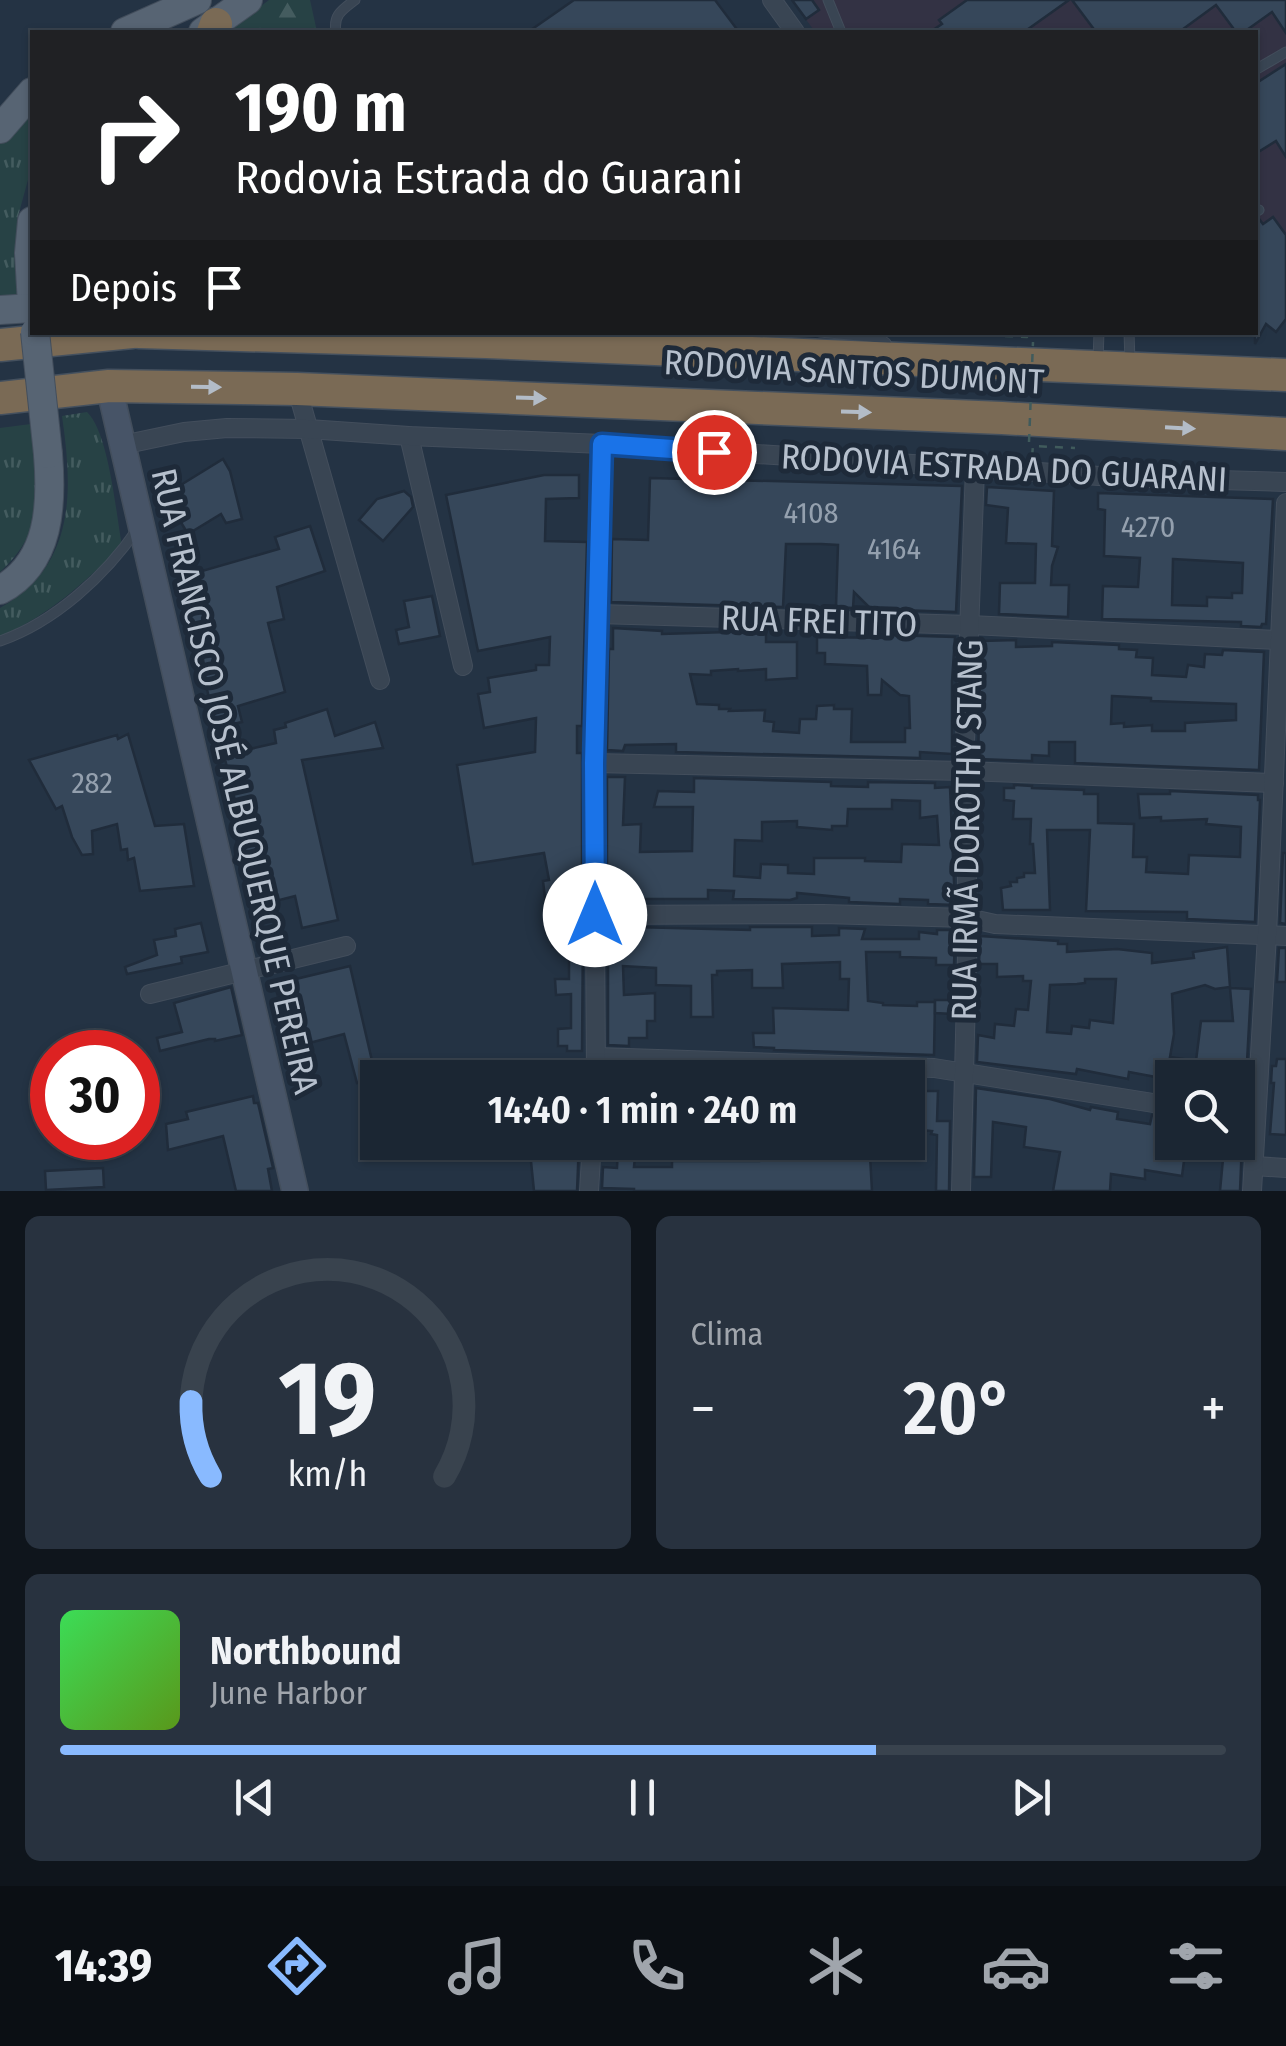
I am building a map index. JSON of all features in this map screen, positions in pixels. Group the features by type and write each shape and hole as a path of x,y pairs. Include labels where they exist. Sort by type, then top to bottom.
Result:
{"highway":[{"name":"RODOVIA SANTOS DUMONT","path":"0,345 105,335"},
{"name":"RODOVIA SANTOS DUMONT","path":"241,335 1286,375"},
{"path":"441,335 486,342"},
{"name":"RODOVIA SANTOS DUMONT","path":"7,398 109,386 297,388 1286,434"}],"main road":[{"path":"136,30 206,18 250,0"},
{"path":"0,129 30,94"},
{"path":"0,310 30,297"},
{"path":"0,590 36,553 47,523 51,495 36,335"},
{"name":"RUA FRANCISCO JOSÉ ALBUQUERQUE PEREIRA","path":"109,386 294,1191"}],"street":[{"path":"772,0 794,30"},
{"path":"297,388 380,680"},
{"name":"RODOVIA ESTRADA DO GUARANI","path":"122,445 227,428 308,429 1115,478 1286,482"},
{"path":"409,436 463,666"},
{"path":"597,1060 594,763 602,444"},
{"name":"RUA IRMÃ DOROTHY STANG","path":"961,1191 968,918 964,772 975,468"},
{"path":"1255,1065 1277,936 1274,782 1281,736 1279,640 1286,502"},
{"name":"RUA FREI TITO","path":"598,614 1279,640"},
{"path":"594,763 1274,782"},
{"path":"595,915 968,918 995,924 1277,936"},
{"path":"150,994 346,946"},
{"path":"597,1057 934,1068 1155,1103"},
{"path":"589,1191 591,1160"},
{"path":"1252,1191 1253,1160"},
{"path":"1254,1166 1286,1168"}],"lane":[{"path":"336,30 338,13 355,0"},
{"path":"828,0 839,30"},
{"path":"1258,68 1286,52"},
{"path":"850,335 879,338 894,358"},
{"path":"1100,335 1114,369"},
{"path":"1114,369 1128,335"},
{"path":"0,641 40,622 70,601 124,549 140,526"}],"path":[{"path":"977,335 1027,335"},
{"path":"1029,442 1033,342"},
{"path":"1032,472 1033,446 1084,449"}],"shaded area":[{"path":"792,0 1286,0 1286,266 1258,288 1258,30 814,30"}],"green space":[{"path":"269,0 310,0 317,30 230,30"},
{"path":"30,105 30,172 17,220 20,303 0,305 0,138"},
{"path":"87,412 95,422 106,455 122,546 51,608 0,637 0,608 25,591 43,571 64,524 68,472 62,416"},
{"path":"31,424 37,486 34,521 16,555 0,572 0,428"}],"building":[{"path":"574,0 715,0 738,30 531,30"},
{"path":"792,0 812,0 819,10 806,19"},
{"path":"967,0 1069,0 1027,30 933,30 942,24 939,20"},
{"path":"1072,0 1286,0 1286,33 1272,12 1247,30 1235,30 1216,5 1182,30 1094,30"},
{"path":"1286,64 1286,157 1276,141 1258,152 1258,82"},
{"path":"1273,217 1286,235 1286,319 1276,332 1266,324 1255,344 1258,219 1263,224"},
{"path":"223,459 230,471 242,519 226,523 221,514 188,534 168,501 171,491"},
{"path":"544,475 579,475 579,498 546,499 545,541 587,542 582,726 577,726 577,753 582,753 582,893 575,894 578,932 583,932 582,1051 567,1051 567,1046 558,1046 558,1029 571,1028 571,994 556,995 555,979 569,979 569,947 552,947 552,934 546,934 543,881 549,880 544,853 473,864 457,765 535,752 536,718 484,728 478,694 490,692 488,678 549,665 550,637 478,651 446,495"},
{"path":"650,478 962,486 956,612 871,609 854,592 853,608 836,607 838,545 821,544 786,544 783,607 611,602 612,539 648,540"},
{"path":"987,487 1054,491 1052,546 1058,547 1051,585 1069,585 1068,617 999,614 1000,583 1035,583 1036,544 1006,543 1008,508 986,505"},
{"path":"404,491 411,497 413,507 383,541 359,520 377,499"},
{"path":"1098,493 1273,499 1266,624 1261,627 1241,626 1241,622 1102,619 1103,586 1138,587 1140,558 1104,556 1105,510 1098,509","holes":["1173,559 1243,563 1242,593 1232,593 1232,598 1207,597 1207,606 1172,605"]},
{"path":"310,526 325,571 277,587 284,619 268,623 285,692 238,706 242,722 216,728 202,650 199,651 181,577 279,549 275,537"},
{"path":"432,596 440,636 399,644 396,630 409,627 404,601"},
{"path":"613,628 662,634 766,631 766,642 797,642 797,678 766,680 766,669 690,674 697,704 719,705 719,709 729,711 765,710 764,721 774,722 773,731 799,733 800,719 816,719 817,706 852,709 851,742 905,742 905,728 910,728 909,696 900,695 882,680 881,695 868,695 867,666 825,664 825,653 817,653 817,637 955,637 952,754 920,752 920,758 676,752 676,744 625,745 623,751 607,750"},
{"path":"1016,640 1016,647 1052,646 1052,642 1119,645 1119,649 1137,650 1136,657 1153,658 1152,675 1186,677 1188,665 1204,667 1205,654 1222,655 1223,650 1264,652 1259,770 1075,763 1075,742 1049,742 1049,756 1032,755 1032,761 978,759 981,641","holes":["1112,696 1236,704 1236,720 1185,723 1185,731 1152,731 1152,725 1111,724"]},
{"path":"327,709 335,736 375,722 383,748 302,760 338,920 302,928 295,896 260,905 248,858 243,846 238,847 233,827 231,815 238,813 224,755 276,743 274,730"},
{"path":"128,734 155,826 184,824 194,886 140,891 134,858 128,860 127,849 121,850 117,824 92,831 93,854 82,855 62,806 56,809 29,760"},
{"path":"607,777 625,777 623,825 641,824 640,852 692,851 693,807 654,807 658,791 694,792 694,778 831,782 831,786 868,787 868,782 935,783 935,788 950,787 955,905 900,899 900,904 849,902 849,898 797,893 797,898 790,900 733,899 734,891 708,890 708,899 607,899","holes":["892,800 920,801 920,818 937,816 939,845 902,844 901,862 814,858 814,874 788,873 788,865 761,864 760,878 734,876 735,840 762,841 762,822 797,821 797,827 832,830 832,826 847,826 848,809 892,809"]},
{"path":"1014,785 1098,794 1098,823 1134,824 1133,857 1147,857 1146,872 1188,874 1189,855 1240,857 1241,827 1206,824 1207,819 1140,818 1138,794 1170,791 1258,795 1255,922 1187,919 1187,912 1086,911 1090,830 1047,830 1050,910 1003,910 1001,888 1011,886 1010,882 1017,882 1024,873 1035,873 1031,819 1013,819 1014,801 1004,800 1004,788"},
{"path":"1286,853 1286,924 1280,923"},
{"path":"201,923 208,952 181,957 182,963 127,974 125,967 157,955 154,940 176,936 175,929"},
{"path":"812,927 812,936 839,935 839,928 865,929 862,939 919,939 919,932 937,934 937,930 950,930 950,935 955,935 954,965 936,965 936,958 900,957 900,952 866,952 868,1001 917,1006 917,1002 935,1002 934,1055 754,1047 753,1033 774,1033 773,1008 848,1010 849,979 840,979 840,962 782,964 783,988 752,988 752,970 717,971 717,975 712,975 713,1017 691,1017 691,986 656,985 656,968 623,966 624,995 655,993 655,1021 647,1021 647,1038 629,1038 629,1046 608,1045 608,928"},
{"path":"980,936 1058,941 1067,944 1067,952 1117,949 1152,953 1152,963 1194,958 1193,952 1227,947 1230,987 1215,989 1205,985 1172,994 1174,1034 1170,1057 1190,1060 1155,1060 1155,1077 1129,1072 1128,1079 1077,1069 1076,1074 977,1062 978,1035 994,1038 995,1024 1014,1026 1016,1009 1028,1010 1031,981 1023,981 1023,976 997,977 997,964 979,964","holes":["1116,979 1113,1023 1090,1020 1089,1028 1072,1026 1071,1034 1047,1032 1050,985"]},
{"path":"1279,948 1286,948 1286,982 1277,982"},
{"path":"350,966 372,1060 360,1060 360,1082 357,1083 344,1034 286,1049 275,984"},
{"path":"231,987 242,1035 160,1051 160,1037 182,1032 174,1003"},
{"path":"1230,988 1251,989 1247,1060 1196,1060 1201,1021 1233,1021"},
{"path":"935,1000 953,1000 953,1014 935,1013"},
{"path":"1277,1059 1286,1059 1286,1135 1270,1134 1272,1066 1276,1066"},
{"path":"976,1088 1118,1112 1117,1119 1150,1124 1155,1115 1155,1160 1184,1160 1182,1176 1145,1170 1145,1179 1111,1174 1110,1191 1053,1191 1060,1152 1024,1147 1026,1127 993,1122 991,1177 974,1177"},
{"path":"925,1091 938,1091 937,1121 950,1121 949,1191 936,1191 937,1135 925,1130"},
{"path":"253,1096 273,1168 268,1169 272,1191 236,1191 223,1136 168,1150 166,1124 188,1119 186,1112"},
{"path":"531,1160 578,1160 577,1191 534,1191"},
{"path":"617,1160 635,1160 634,1167 672,1167 672,1161 870,1160 872,1191 602,1188 603,1167 617,1168"},
{"path":"1223,1160 1241,1160 1240,1191 1220,1191"},
{"path":"103,1168 104,1187 46,1190 45,1171"}],"route":[{"path":"595,915 594,763 602,444 714,452"}]}
